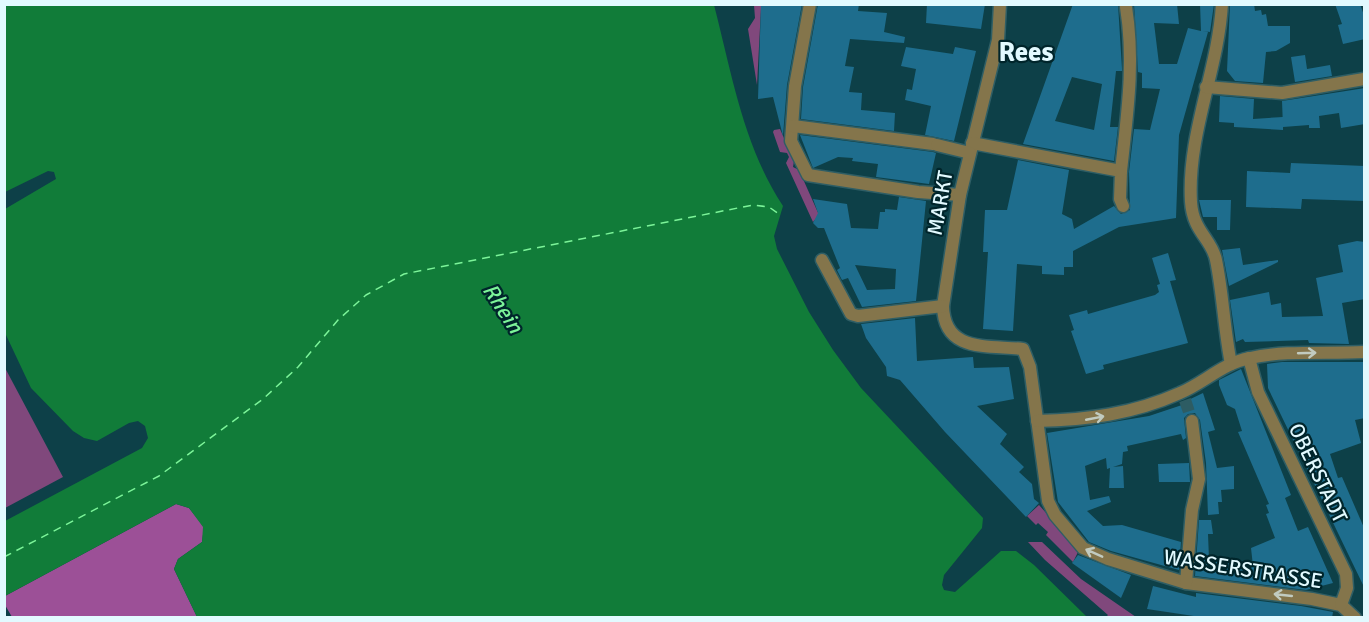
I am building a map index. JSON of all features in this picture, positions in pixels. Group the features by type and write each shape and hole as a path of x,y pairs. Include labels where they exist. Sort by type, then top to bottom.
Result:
{"street":[{"path":"810,4 795,86 791,141 808,175 918,192 960,195"},
{"name":"MARKT","path":"1000,4 998,40 960,195 943,306 943,323 949,333 966,343 1023,349"},
{"path":"1222,4 1217,45 1193,154 1191,201 1197,229 1215,257 1231,364"},
{"path":"1123,206 1120,199 1121,171 1131,72 1131,39 1126,7"},
{"path":"1206,87 1282,93 1365,79"},
{"path":"793,126 971,148 1121,171"},
{"path":"822,260 851,314 858,316 943,306"},
{"name":"WASSERSTRASSE","path":"1023,349 1030,367 1048,501 1058,520 1083,548 1108,559 1186,583 1312,599 1341,605 1355,618"},
{"path":"1037,422 1088,420 1184,396 1231,364 1249,358 1302,352 1365,352"},
{"name":"OBERSTADT","path":"1249,358 1263,402 1346,574 1347,588 1341,605"},
{"path":"1186,583 1192,510 1199,479 1192,421"}],"shaded area":[{"path":"754,5 761,5 757,85 748,29 755,18"},
{"path":"780,129 794,161 793,167 799,170 819,215 813,222 786,163 789,157 787,153 780,152 773,132"},
{"path":"4,366 63,477 5,508 4,508"},
{"path":"176,504 189,508 204,527 202,542 178,559 174,569 197,617 12,617 5,605 5,596"},
{"path":"1039,505 1079,550 1073,562 1046,535 1048,532 1027,516"},
{"path":"1028,542 1042,542 1081,579 1136,617 1106,617 1108,615 1045,560"}],"water":[{"name":"Rhein","path":"5,4 714,5 748,134 769,183 783,206 774,236 777,249 809,312 861,388 983,518 982,528 944,575 942,585 944,590 955,592 1001,551 1016,551 1034,565 1087,617 197,617 174,569 178,559 202,542 203,527 189,508 176,504 5,596 5,521 142,448 148,438 145,426 138,421 129,423 97,441 84,438 73,431 31,388 6,335 5,209 56,179 54,172 48,171 5,192"}],"building":[{"path":"761,4 802,4 787,85 783,136 773,97 758,99"},
{"path":"818,4 859,4 858,11 887,13 884,32 905,37 904,43 850,39 845,66 854,67 849,92 862,93 861,110 895,113 894,131 801,119 803,87"},
{"path":"927,4 985,4 981,29 926,23"},
{"path":"1073,4 1118,4 1122,71 1116,71 1110,127 1118,127 1114,161 1023,144","holes":["1072,77 1102,84 1094,130 1055,121"]},
{"path":"1134,4 1177,4 1179,24 1154,23 1159,64 1177,64 1188,28 1201,31 1200,4 1214,4 1210,32 1203,31 1208,32 1179,135 1176,218 1119,227 1073,251 1073,267 1064,267 1064,275 1042,274 1042,266 1017,264 1013,331 983,329 988,252 983,252 985,210 1007,210 1018,160 1069,170 1062,214 1072,219 1074,229 1114,206 1121,214 1130,210 1129,172 1134,129 1150,130 1160,89 1142,88 1142,73 1138,72"},
{"path":"1230,4 1254,4 1255,11 1261,10 1262,15 1266,14 1268,26 1290,26 1290,43 1276,51 1266,52 1263,83 1235,81 1227,71"},
{"path":"1335,4 1360,4 1365,18 1365,39 1343,44 1338,25 1342,24"},
{"path":"906,47 953,54 955,47 976,51 954,141 925,135 931,106 905,100 907,89 912,90 916,69 901,66"},
{"path":"1305,55 1307,69 1330,65 1332,76 1295,82 1291,57"},
{"path":"1365,88 1365,124 1341,128 1339,113 1319,116 1320,128 1309,128 1309,125 1283,127 1282,101"},
{"path":"1220,96 1254,99 1253,119 1283,117 1283,130 1234,127 1234,123 1219,122"},
{"path":"800,135 936,153 929,184 876,177 878,164 852,161 853,158 838,157 813,168"},
{"path":"1291,163 1365,166 1365,201 1302,199 1301,209 1246,207 1247,171 1290,173"},
{"path":"899,197 926,201 916,301 862,307 848,278 842,280 837,270 840,268 824,228 818,228 813,223 818,213 813,199 847,204 851,228 878,229 880,212 885,212 885,209 897,210","holes":["855,265 896,269 895,289 867,290"]},
{"path":"1199,200 1231,200 1230,230 1217,230 1217,217 1203,217"},
{"path":"1357,241 1365,242 1365,299 1342,303 1349,344 1309,343 1308,340 1245,342 1243,339 1236,342 1230,300 1269,292 1271,305 1281,303 1282,317 1323,316 1316,278 1343,272 1338,245"},
{"path":"1240,248 1243,265 1278,260 1278,262 1229,286 1222,250"},
{"path":"1168,253 1176,280 1170,281 1188,343 1103,365 1104,369 1086,374 1071,331 1074,330 1069,315 1087,310 1088,314 1155,295 1159,292 1157,285 1160,284 1152,258"},
{"path":"915,318 917,361 973,357 974,368 1009,367 1014,399 977,406 1007,434 1000,444 1024,467 1019,472 1032,484 1034,499 1039,503 1026,517 945,432 900,380 887,376 886,367 866,338 861,324"},
{"path":"1365,362 1365,418 1355,420 1361,443 1330,454 1338,478 1342,477 1365,530 1365,589 1268,388 1267,364"},
{"path":"1241,369 1291,495 1285,498 1298,531 1308,527 1333,583 1306,590 1195,576 1199,520 1211,520 1213,534 1208,534 1209,559 1253,566 1251,548 1275,538 1266,514 1269,513 1266,505 1269,504 1238,432 1242,431 1235,409 1227,405 1219,385 1219,380"},
{"path":"1203,393 1215,430 1208,432 1217,468 1234,466 1234,489 1221,490 1222,502 1218,502 1219,514 1208,515 1206,463 1200,420 1195,413 1188,414 1184,418 1186,438 1183,440 1181,434 1127,446 1128,451 1123,452 1122,464 1113,467 1123,466 1124,488 1109,488 1110,468 1107,469 1106,458 1085,466 1090,500 1109,496 1111,502 1087,511 1103,526 1122,525 1181,542 1179,570 1111,551 1089,542 1058,502 1047,433 1149,416 1182,405"},
{"path":"1189,463 1190,482 1159,482 1158,464"},
{"path":"1078,555 1131,575 1121,598 1072,563"},
{"path":"1153,586 1196,597 1196,593 1333,612 1332,618 1207,618 1147,609"}],"ferry route":[{"path":"4,557 159,476 263,399 298,367 338,320 366,295 404,274 753,205 769,207 779,214"}],"tunnel":[{"path":"1185,400 1192,421"}],"district":[{"name":"Rees","path":"1026,52"}]}
